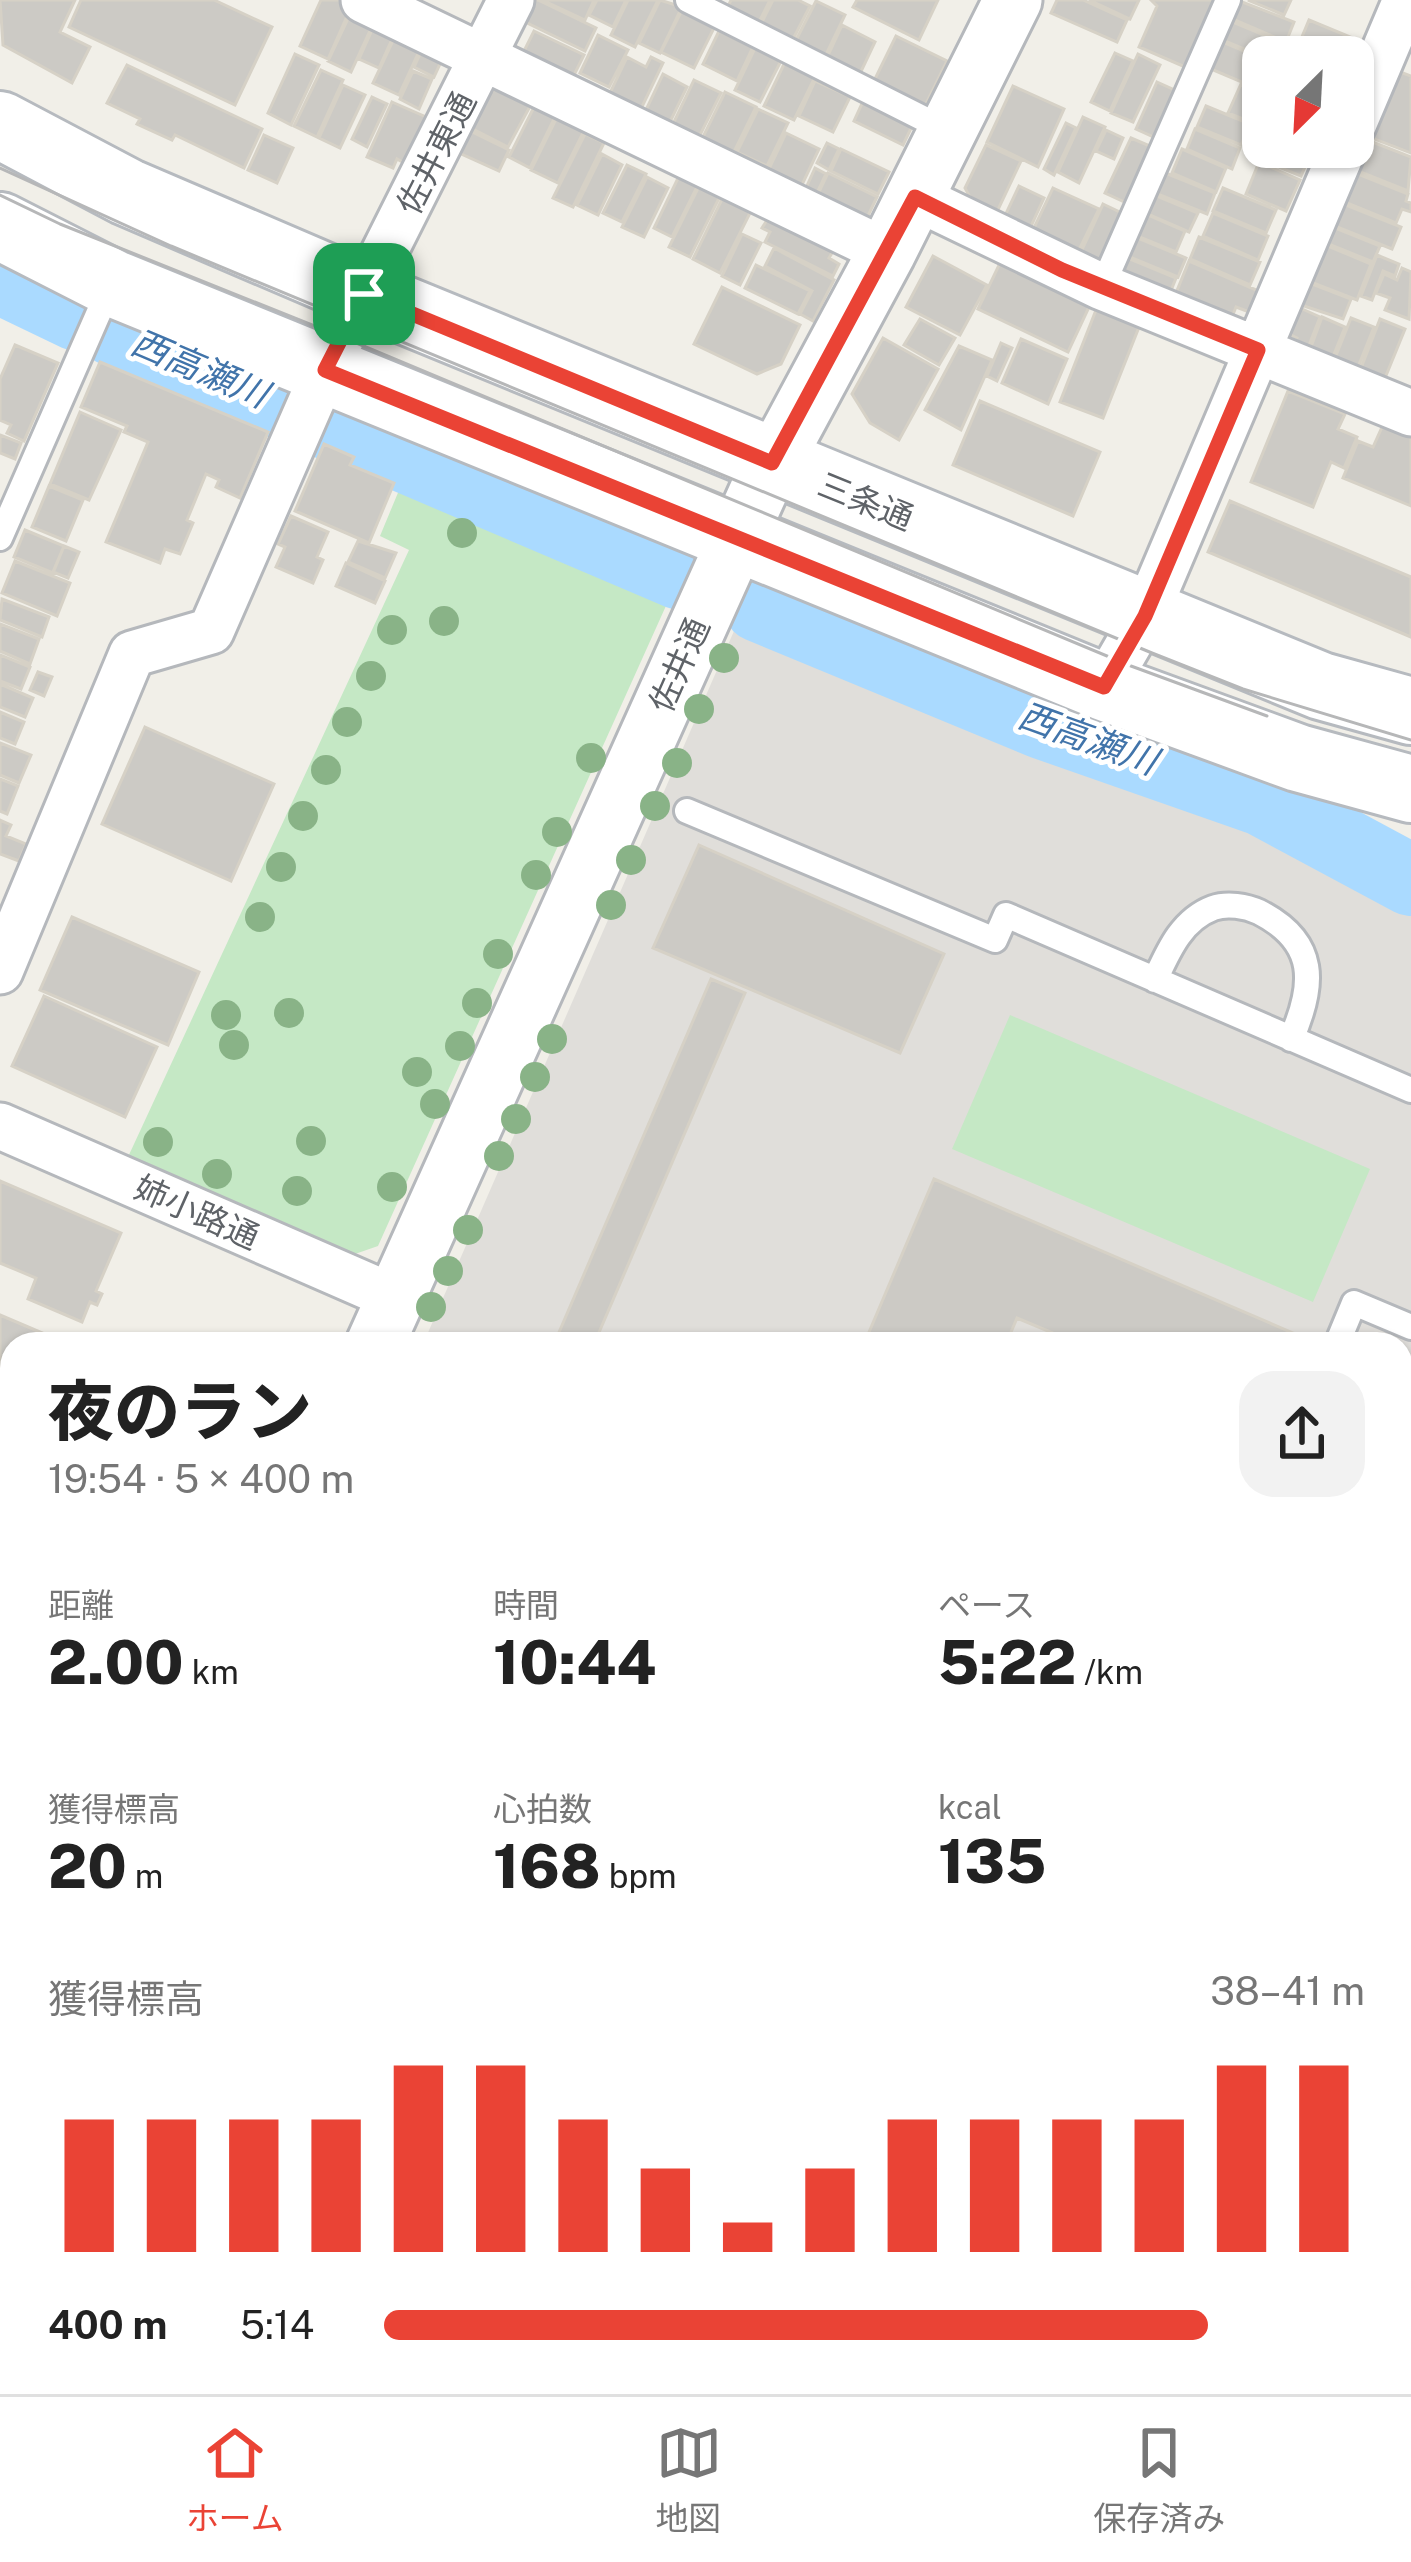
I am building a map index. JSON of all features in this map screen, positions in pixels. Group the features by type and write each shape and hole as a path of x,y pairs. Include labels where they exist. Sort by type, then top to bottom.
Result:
{"main road":[{"name":"三条通","path":"0,125 127,192 364,294 1145,616 1321,686 1411,711"},
{"path":"0,226 104,301 325,370 1104,687 1298,758 1411,789"}],"street":[{"path":"364,0 886,252"},
{"name":"佐井東通","path":"0,971 132,654 211,631 325,370 512,0"},
{"name":"佐井通","path":"385,1321 772,463 915,197 1013,0"},
{"path":"1374,75 1406,0"},
{"path":"1104,687 1145,616 1335,168"},
{"path":"915,197 1102,287 1411,413"},
{"name":"姉小路通","path":"2,1131 385,1321"}],"lane":[{"path":"688,0 948,131"},
{"path":"1102,287 1228,0"},
{"path":"0,538 104,301"},
{"path":"687,811 995,940 1006,915 1411,1090"},
{"path":"1155,980 1172,943 1188,925 1214,907 1247,906 1276,921 1300,943 1308,974 1306,1006 1291,1039"},
{"path":"1342,1332 1354,1303 1411,1327"}],"shaded area":[{"path":"741,615 1116,769 1251,819 1366,878 1381,880 1411,906 1411,1332 428,1332"}],"green space":[{"path":"412,459 661,566 674,588 378,1246 355,1254 128,1157 409,550 380,536"},
{"path":"1010,1015 1370,1169 1313,1302 952,1149"}],"building":[{"path":"0,0 75,0 60,32 90,47 72,83 3,45"},
{"path":"81,0 214,0 272,27 235,105 69,27"},
{"path":"321,0 352,5 328,59 300,46"},
{"path":"526,0 538,0 596,28 585,51 517,18"},
{"path":"542,0 594,0 585,20"},
{"path":"597,0 626,0 613,27 589,15"},
{"path":"628,0 658,0 635,47 611,35"},
{"path":"660,0 682,7 660,53 639,43"},
{"path":"731,0 770,0 756,28 725,13"},
{"path":"773,0 798,0 810,6 790,45 758,30"},
{"path":"857,0 938,0 919,40 853,7"},
{"path":"1057,0 1083,0 1127,20 1117,42 1051,13"},
{"path":"1089,0 1139,0 1130,19"},
{"path":"1151,0 1215,0 1185,67 1139,47 1157,6"},
{"path":"1237,0 1294,22 1288,36 1272,36 1230,18"},
{"path":"1248,0 1291,0 1284,15"},
{"path":"816,1 845,15 822,63 792,48"},
{"path":"683,8 716,24 694,68 661,52"},
{"path":"352,10 375,20 351,72 328,61"},
{"path":"377,19 397,28 379,68 359,59"},
{"path":"1228,20 1267,36 1242,36 1242,48 1220,39"},
{"path":"1309,20 1348,36 1302,36"},
{"path":"842,25 875,42 857,80 824,64"},
{"path":"398,30 423,43 399,95 373,83"},
{"path":"534,31 584,55 573,77 523,53"},
{"path":"719,31 753,47 737,81 703,64"},
{"path":"598,35 628,50 609,87 580,73"},
{"path":"896,36 947,61 921,114 870,89"},
{"path":"1218,40 1242,50 1242,82 1206,67"},
{"path":"426,41 446,51 434,77 414,67"},
{"path":"757,44 783,57 760,102 735,90"},
{"path":"1115,53 1133,61 1110,111 1091,102"},
{"path":"295,54 319,65 291,125 268,113"},
{"path":"1138,54 1160,65 1133,122 1111,113"},
{"path":"627,57 646,67 651,57 663,63 640,111 609,95"},
{"path":"785,62 815,77 794,120 764,106"},
{"path":"127,65 262,129 244,168 175,135 172,140 137,124 140,119 107,103"},
{"path":"321,70 343,80 317,137 294,126"},
{"path":"1395,70 1411,76 1411,153 1374,139 1374,124"},
{"path":"413,71 432,79 419,109 400,99"},
{"path":"663,74 687,87 669,124 645,112"},
{"path":"694,80 721,93 698,139 672,126"},
{"path":"815,81 850,97 833,132 799,116"},
{"path":"1157,82 1179,92 1158,139 1136,129"},
{"path":"1241,84 1242,84 1242,119 1228,113"},
{"path":"343,85 365,95 340,148 319,138"},
{"path":"505,85 534,99 508,147 467,126 481,97"},
{"path":"1013,86 1064,109 1038,167 987,142"},
{"path":"725,92 756,107 732,156 701,141"},
{"path":"372,97 387,104 367,147 352,139"},
{"path":"865,97 915,120 903,145 854,121"},
{"path":"392,102 426,117 404,163 397,159 393,168 367,157"},
{"path":"536,103 557,113 530,168 509,157"},
{"path":"1206,106 1242,121 1242,143 1241,145 1197,127"},
{"path":"758,109 788,123 767,166 737,152"},
{"path":"559,113 586,127 558,183 531,170"},
{"path":"1083,117 1105,127 1079,183 1058,172"},
{"path":"1066,123 1076,128 1054,175 1044,169"},
{"path":"1195,129 1240,148 1232,169 1187,149"},
{"path":"468,130 509,150 499,171 457,152"},
{"path":"1106,130 1123,138 1114,159 1096,151"},
{"path":"786,133 819,149 800,189 767,173"},
{"path":"585,134 604,143 573,207 553,198"},
{"path":"264,135 293,148 277,183 248,170"},
{"path":"1131,138 1157,149 1131,205 1105,193"},
{"path":"827,143 839,149 829,170 817,163"},
{"path":"1374,143 1411,157 1408,191 1358,171 1374,168"},
{"path":"986,145 1021,161 995,216 975,206 965,188"},
{"path":"841,149 889,172 878,194 831,171"},
{"path":"1182,149 1226,168 1216,192 1172,173"},
{"path":"602,154 622,165 598,215 577,205"},
{"path":"627,165 646,174 622,222 603,213"},
{"path":"815,168 826,174 817,193 806,188"},
{"path":"1257,168 1273,168 1300,180 1286,211 1246,194"},
{"path":"1281,168 1305,168 1301,176"},
{"path":"1163,172 1215,193 1207,214 1155,193"},
{"path":"1353,172 1408,194 1411,212 1402,209 1396,223 1342,201"},
{"path":"828,173 877,197 865,222 816,198"},
{"path":"680,174 699,183 672,237 654,228"},
{"path":"647,177 668,188 644,237 622,227"},
{"path":"701,182 722,192 690,257 669,247"},
{"path":"1019,186 1044,198 1027,235 1002,222"},
{"path":"1053,188 1099,209 1076,256 1031,234"},
{"path":"1223,188 1276,210 1266,233 1213,211"},
{"path":"1152,194 1198,213 1189,232 1145,213"},
{"path":"724,195 752,209 720,273 693,259"},
{"path":"1341,203 1401,227 1392,249 1332,225"},
{"path":"1103,204 1128,216 1105,266 1080,254"},
{"path":"1213,213 1268,236 1258,260 1203,236"},
{"path":"1146,214 1185,231 1176,252 1137,236"},
{"path":"767,220 835,248 829,258 839,264 833,276 765,242 770,232 762,228"},
{"path":"1328,225 1380,246 1373,262 1321,241"},
{"path":"742,234 761,243 740,285 722,276"},
{"path":"1133,236 1186,258 1178,277 1125,255"},
{"path":"1199,237 1260,262 1250,285 1190,259"},
{"path":"1323,244 1371,264 1357,300 1308,281"},
{"path":"774,248 834,280 813,321 800,314 812,291 765,266"},
{"path":"1377,255 1399,264 1395,276 1383,271 1372,300 1361,296"},
{"path":"933,256 987,285 960,335 906,307"},
{"path":"1123,256 1176,278 1168,298 1115,276"},
{"path":"1189,261 1261,292 1252,313 1236,307 1230,322 1174,298"},
{"path":"1000,263 1090,305 1068,352 978,309"},
{"path":"756,265 810,291 798,314 745,288"},
{"path":"1402,268 1411,272 1409,319 1385,310 1390,298 1376,293 1384,274 1397,280"},
{"path":"1307,282 1351,299 1343,319 1298,304"},
{"path":"722,287 800,325 781,364 757,374 694,344"},
{"path":"1098,305 1141,322 1103,418 1060,402"},
{"path":"1300,308 1320,317 1306,353 1293,348 1297,338 1289,334"},
{"path":"1322,317 1345,327 1330,364 1308,355"},
{"path":"1351,318 1374,327 1358,367 1335,358"},
{"path":"920,319 955,338 939,365 904,345"},
{"path":"1380,319 1405,329 1385,378 1361,368"},
{"path":"883,338 938,369 899,440 870,423 852,394"},
{"path":"1021,339 1067,359 1048,404 1002,383"},
{"path":"1001,343 1012,348 997,381 987,376"},
{"path":"15,345 58,363 24,441 7,433 11,425 0,420 0,379"},
{"path":"959,346 992,360 961,430 925,410"},
{"path":"100,362 268,432 240,498 216,487 219,480 206,474 187,520 193,523 180,554 165,549 160,563 106,542 148,442 124,432 127,426 81,407"},
{"path":"1288,391 1345,414 1338,429 1357,437 1344,468 1331,462 1313,507 1251,482"},
{"path":"980,401 1100,452 1073,516 953,465"},
{"path":"80,412 121,430 89,500 50,484"},
{"path":"1383,425 1411,437 1411,506 1343,478 1358,441 1373,447"},
{"path":"0,435 21,443 15,459 0,453"},
{"path":"324,444 354,457 350,465 394,483 369,543 295,511"},
{"path":"49,486 83,500 66,541 32,527"},
{"path":"1230,501 1411,577 1411,637 1208,552"},
{"path":"291,516 328,532 313,583 276,567 285,547 278,544"},
{"path":"25,530 64,546 53,573 14,557"},
{"path":"358,541 396,553 385,578 348,562"},
{"path":"64,546 79,552 68,578 53,572"},
{"path":"15,561 70,583 57,616 2,593"},
{"path":"346,563 385,581 375,603 336,586"},
{"path":"2,599 49,617 42,637 0,620"},
{"path":"0,624 39,639 30,664 0,651"},
{"path":"0,655 30,667 21,689 0,681"},
{"path":"38,672 52,677 44,696 30,690"},
{"path":"0,684 33,698 25,717 0,707"},
{"path":"0,712 24,722 15,744 0,738"},
{"path":"145,727 274,784 231,881 102,824"},
{"path":"0,743 31,755 19,783 0,775"},
{"path":"0,779 18,786 7,814 0,811"},
{"path":"0,820 11,825 6,836 26,844 19,861 0,854"},
{"path":"699,845 944,954 900,1053 653,948"},
{"path":"72,917 199,972 168,1045 40,990"},
{"path":"711,979 745,993 599,1332 559,1332"},
{"path":"44,996 157,1047 125,1117 12,1066"},
{"path":"934,1179 1291,1332 1050,1332 1017,1318 1011,1332 869,1332"},
{"path":"0,1181 121,1233 96,1291 102,1294 97,1305 90,1302 82,1322 28,1299 36,1278 0,1263"},
{"path":"0,1315 40,1332 0,1332"}],"waterway":[{"name":"西高瀬川","path":"0,278 77,315"},
{"name":"西高瀬川","path":"115,331 285,405"},
{"name":"西高瀬川","path":"326,423 680,574"},
{"name":"西高瀬川","path":"759,606 1042,723 1262,800 1411,880"}],"tram line":[{"path":"0,168 171,246 1152,653 1243,689 1411,740"},
{"path":"0,195 60,224 1131,666 1267,716"}],"route":[{"path":"915,197 1062,270 1258,350 1145,616 1104,687 325,370 364,294 772,463 915,197"}]}
